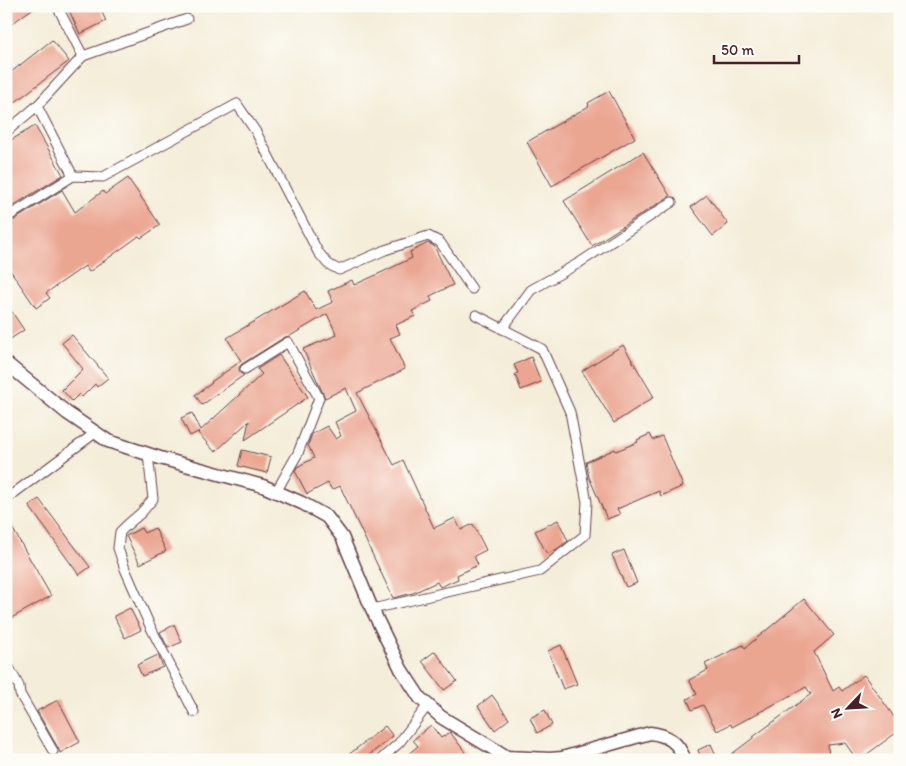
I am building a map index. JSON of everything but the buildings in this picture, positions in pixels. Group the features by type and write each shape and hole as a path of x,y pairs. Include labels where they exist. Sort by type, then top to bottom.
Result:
{"main road":[{"path":"6,363 67,413 108,441 263,486 302,503 327,517 342,537 372,609 401,669 420,698 441,717 507,758 562,758 650,733 670,738 680,750 685,760"}],"street":[{"path":"57,6 83,56"},
{"path":"6,132 37,106 83,56 187,19"},
{"path":"6,218 73,176 103,177 238,104 256,132 318,252 328,264 339,270 385,250 428,236 440,242 472,289"},
{"path":"37,106 73,176"},
{"path":"502,329 531,290 579,263 672,202"},
{"path":"372,609 540,571 586,535 587,502 570,412 542,349 476,315"},
{"path":"245,369 288,342 319,398 298,453 276,492"},
{"path":"6,499 96,432"},
{"path":"148,454 153,499 120,532 118,548 150,626 194,712"},
{"path":"6,662 20,694 53,751"},
{"path":"380,760 399,743 428,705"}]}
